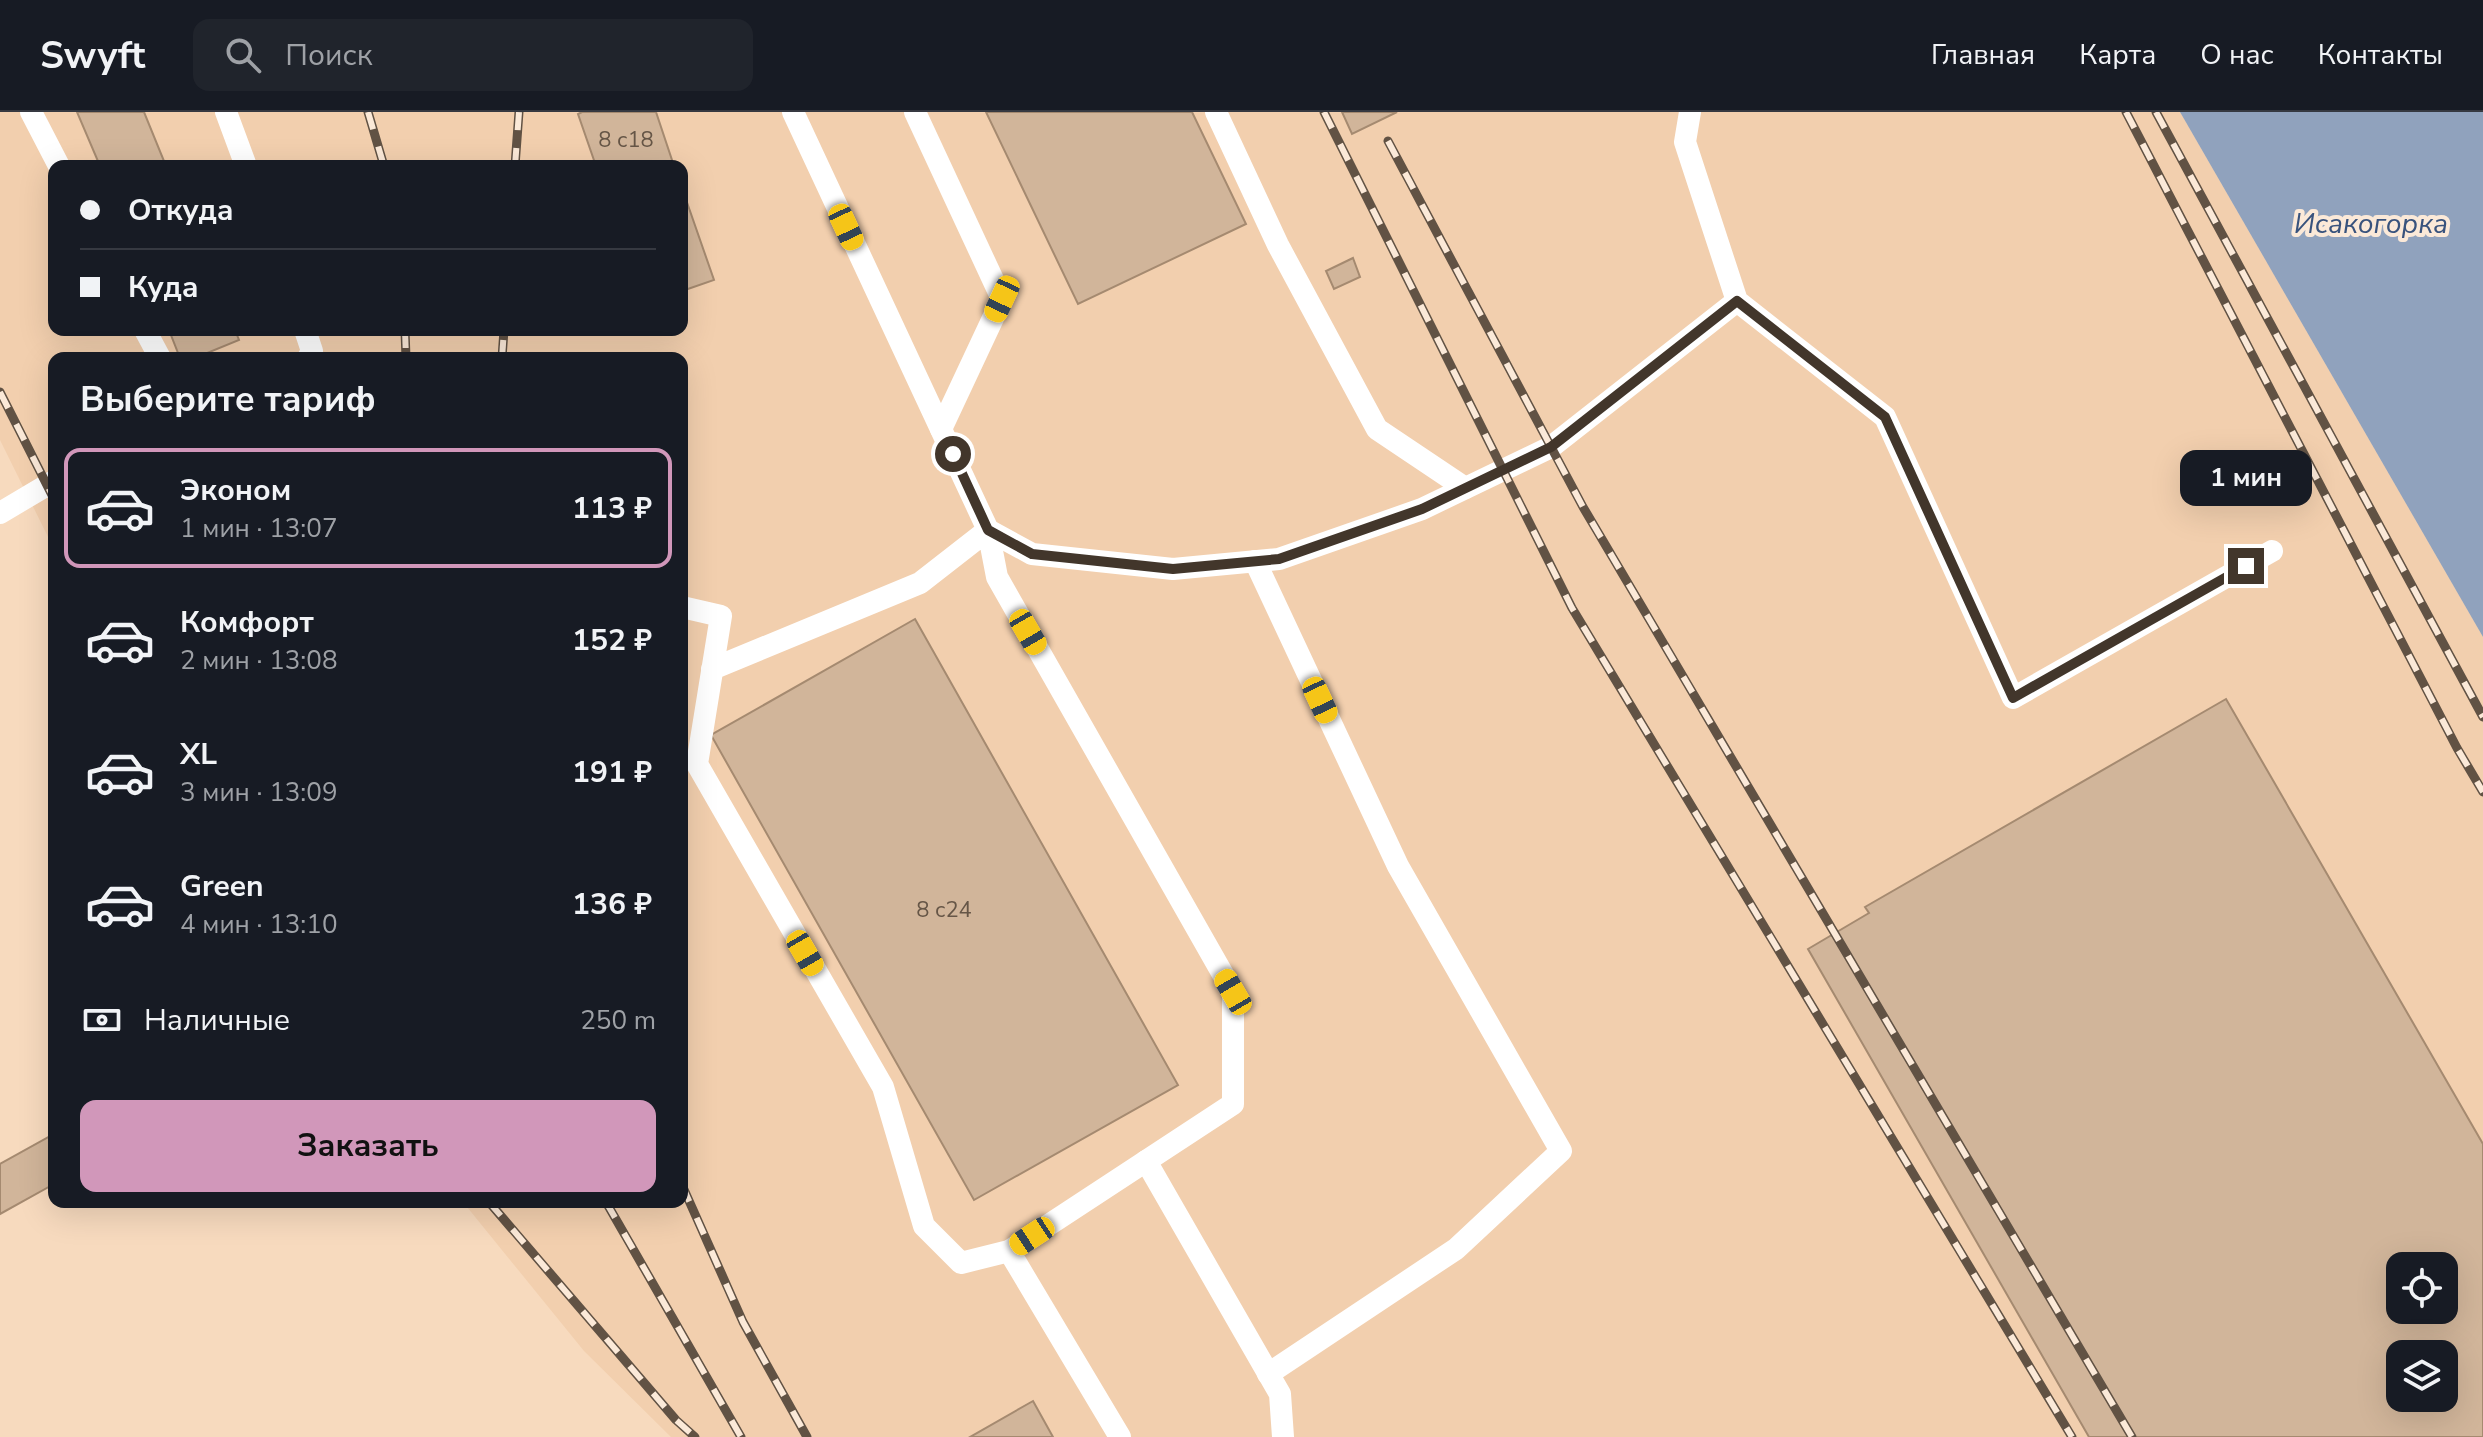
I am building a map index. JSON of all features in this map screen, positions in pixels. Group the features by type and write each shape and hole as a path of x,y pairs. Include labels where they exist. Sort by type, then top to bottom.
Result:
{"lane":[{"path":"31,112 56,160"},
{"path":"226,112 244,160"},
{"path":"688,608 721,616 697,764 883,1087 924,1226 961,1263 1009,1251 1233,1104 1233,992 997,577 988,530 793,112"},
{"path":"915,112 1002,299 941,429"},
{"path":"1216,112 1278,245 1377,429 1465,488"},
{"path":"1690,112 1685,142 1737,301 1885,417 2013,698 2272,551"},
{"path":"988,530 1032,554 1173,569 1279,559 1422,509 1551,447 1737,301"},
{"path":"0,513 48,485"},
{"path":"712,669 920,583 988,530"},
{"path":"1255,561 1398,866 1561,1151 1456,1249 1268,1374"},
{"path":"1146,1161 1280,1394 1283,1437"},
{"path":"1009,1251 1120,1437"}],"shaded area":[{"path":"0,112 2180,112 2483,637 2483,1437 671,1437 584,1351 468,1208 688,1208 688,352 48,352 48,537 0,440"}],"water":[{"name":"Исакогорка","path":"2180,112 2483,112 2483,637"}],"building":[{"path":"77,112 144,112 164,160 97,160"},
{"path":"656,112 672,160 594,160 578,114"},
{"path":"986,112 1192,112 1246,224 1078,304"},
{"path":"1342,112 1397,112 1352,134"},
{"path":"688,205 714,280 688,289"},
{"path":"1353,258 1360,277 1334,289 1326,271"},
{"path":"171,336 237,336 239,340 210,352 178,352"},
{"path":"915,619 1178,1085 974,1200 711,735"},
{"path":"2226,699 2483,1144 2483,1437 2089,1437 1808,949 1869,913 1865,907"},
{"path":"48,1137 48,1187 0,1214 0,1164"},
{"path":"1033,1401 1053,1437 970,1437"}],"railway":[{"path":"368,112 382,160"},
{"path":"515,160 519,112"},
{"path":"1324,112 1572,608 2072,1437"},
{"path":"2126,112 2457,748 2483,792"},
{"path":"2156,112 2483,717"},
{"path":"1388,141 1583,507 2132,1437"},
{"path":"405,336 406,352"},
{"path":"502,352 504,336"},
{"path":"0,392 48,487"},
{"path":"688,1198 743,1322 807,1437"},
{"path":"494,1208 676,1420 695,1437"},
{"path":"609,1208 741,1437"}],"route":[{"path":"953,454 988,530 1032,554 1173,569 1279,559 1422,509 1551,447 1737,301 1885,417 2013,698 2246,566"}]}
